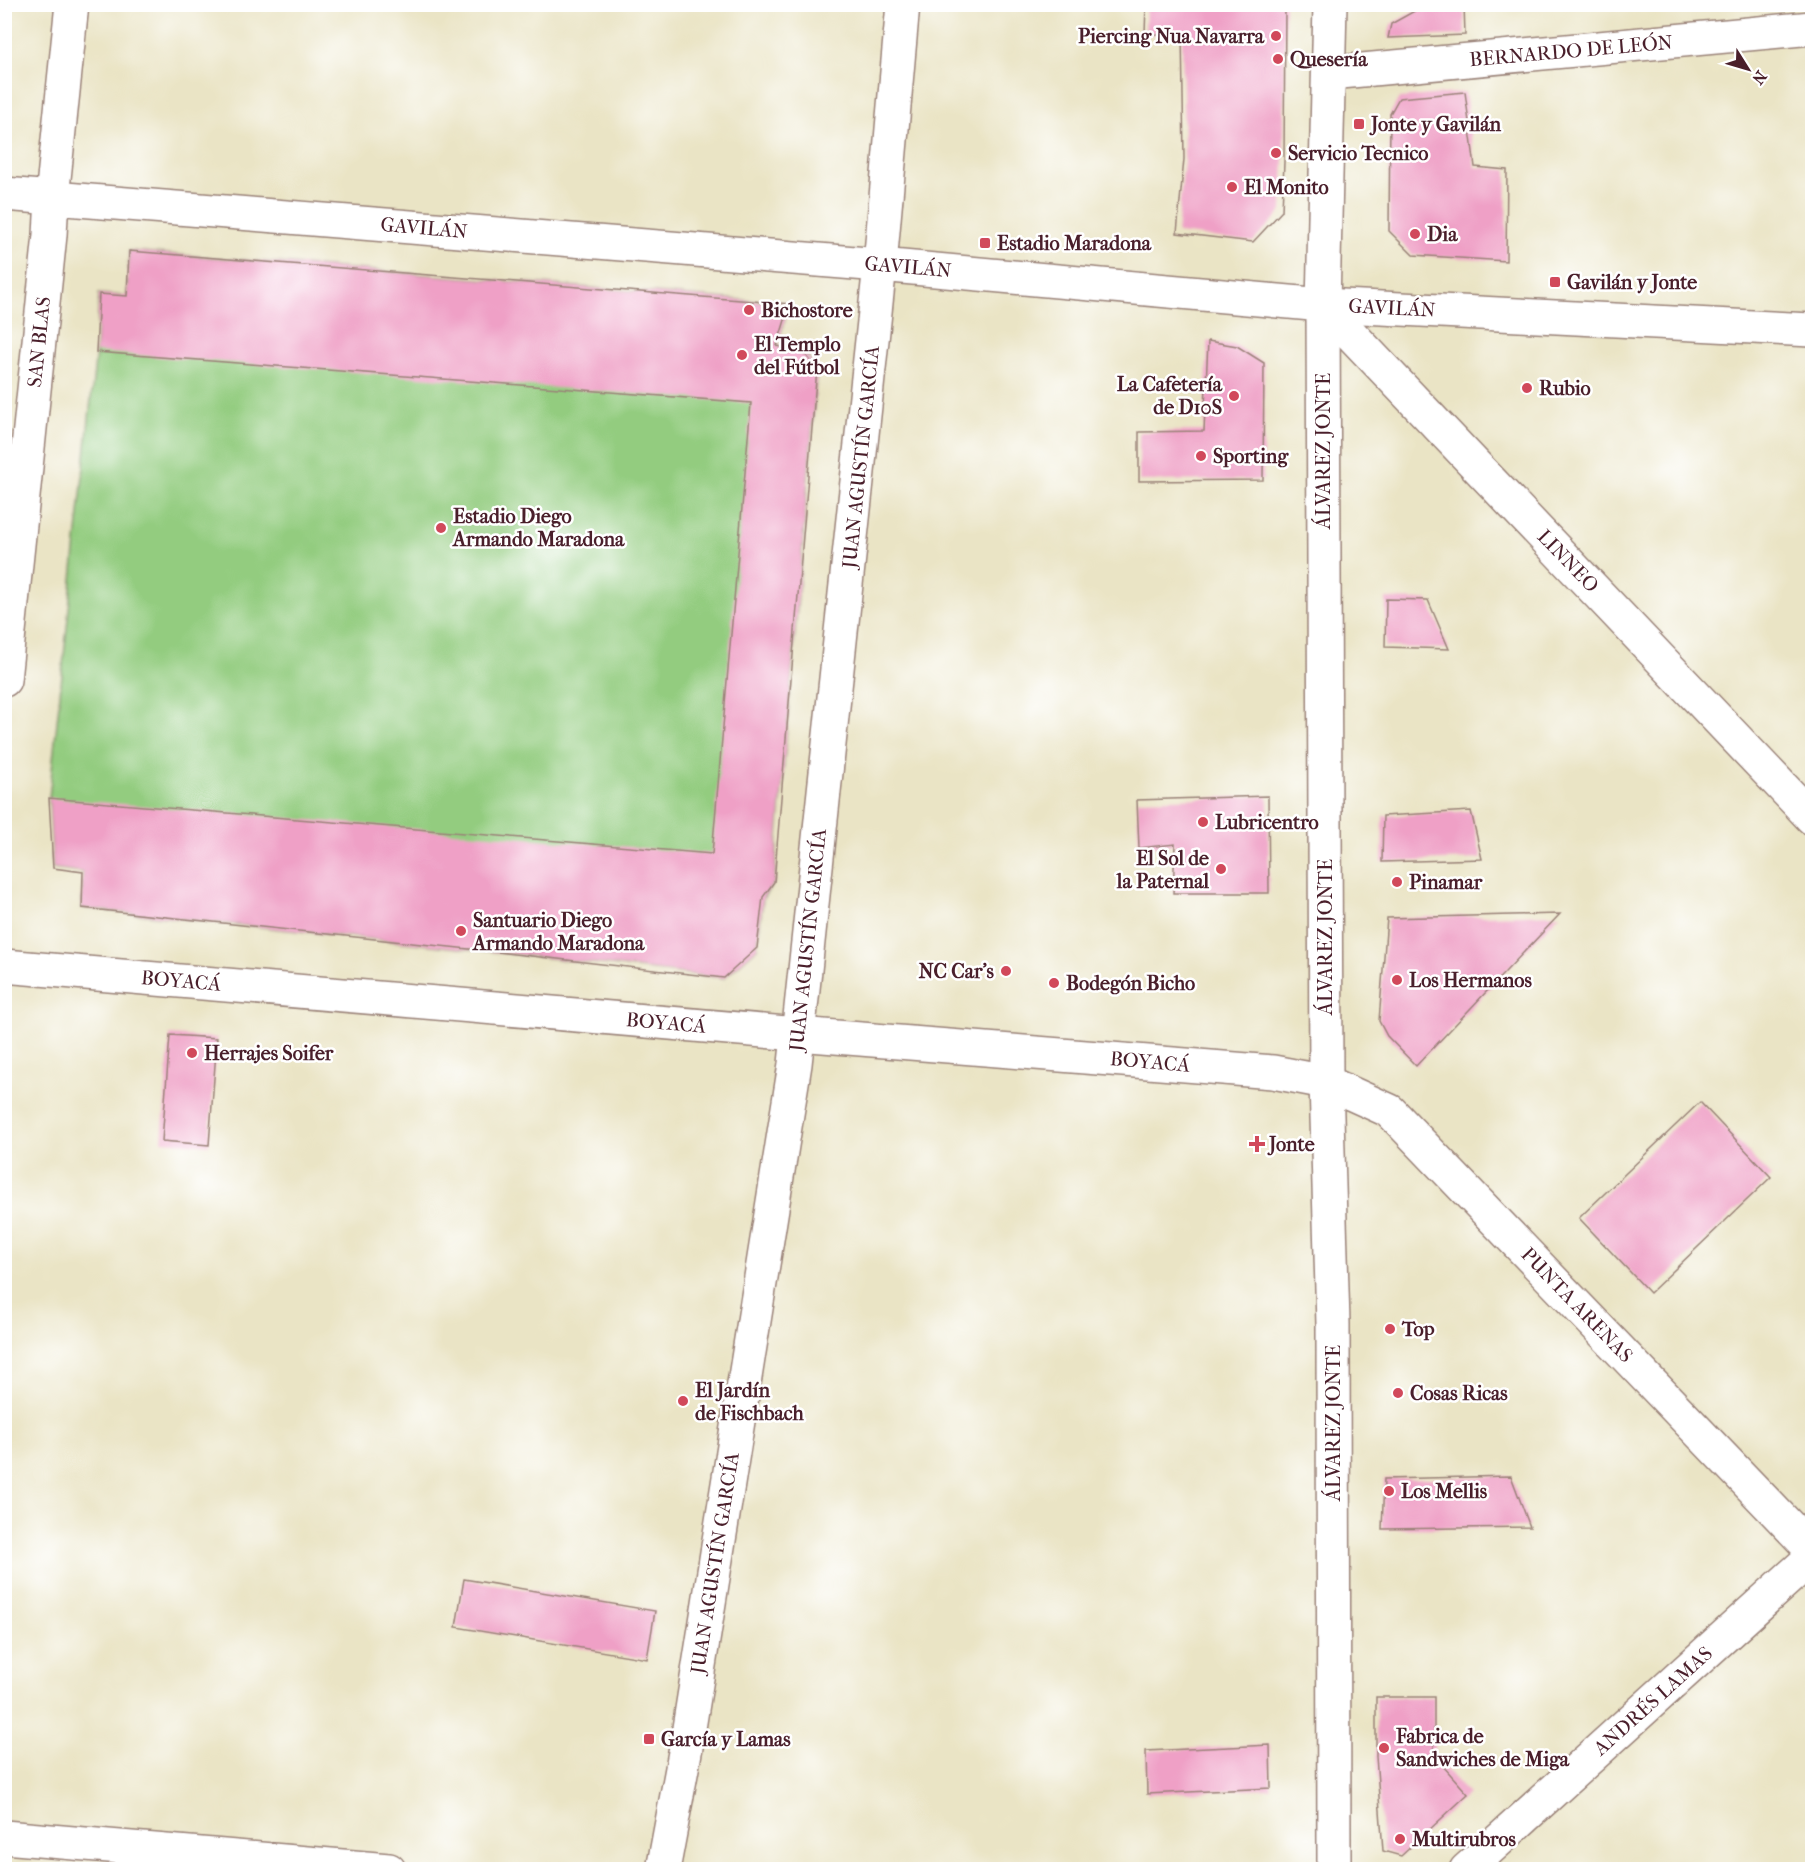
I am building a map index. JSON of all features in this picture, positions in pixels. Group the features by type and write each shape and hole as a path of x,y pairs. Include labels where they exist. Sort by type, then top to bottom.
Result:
{"street":[{"name":"SAN BLAS","path":"4,680 72,4"},
{"name":"JUAN AGUSTÍN GARCÍA","path":"663,1869 687,1736 798,1034 880,265 903,4"},
{"name":"ÁLVAREZ JONTE","path":"1330,4 1323,305 1326,1082 1333,1324 1334,1869"},
{"name":"BERNARDO DE LEÓN","path":"1330,73 1812,28"},
{"name":"GAVILÁN","path":"4,194 880,265 1323,305 1812,330"},
{"name":"LINNEO","path":"1323,305 1812,818"},
{"name":"BOYACÁ","path":"4,966 1273,1072 1326,1082"},
{"name":"PUNTA ARENAS","path":"1326,1082 1390,1111 1812,1550"},
{"name":"ANDRÉS LAMAS","path":"1466,1869 1812,1557"},
{"path":"4,1837 388,1869"}],"green space":[{"name":"Estadio Diego Armando Maradona","path":"129,251 790,304 777,345 803,352 817,368 774,882 763,898 757,948 724,978 82,908 83,872 53,868 49,798 96,352 99,294 127,296"}],"building":[{"path":"1146,4 1285,4 1282,211 1253,242 1177,233 1184,159 1182,34 1145,34"},
{"path":"1427,4 1464,4 1465,35 1388,38 1391,24"},
{"path":"1465,92 1475,167 1507,170 1506,261 1413,255 1389,231 1390,114 1399,98"},
{"path":"129,251 790,304 777,346 803,352 817,368 774,882 763,897 757,948 724,978 82,908 83,872 53,868 49,798 712,854 751,403 96,352 99,294 127,296"},
{"path":"1208,341 1237,346 1264,363 1263,480 1139,481 1139,432 1204,431"},
{"path":"1386,599 1428,600 1449,649 1385,647"},
{"path":"1268,796 1269,893 1173,893 1175,844 1139,848 1137,800"},
{"path":"1471,811 1482,859 1382,862 1383,816"},
{"path":"1560,914 1416,1066 1387,1036 1379,1021 1387,918"},
{"path":"170,1035 217,1038 209,1145 162,1141"},
{"path":"1700,1102 1771,1177 1650,1293 1579,1218"},
{"path":"1511,1476 1530,1527 1382,1529 1384,1479"},
{"path":"464,1579 655,1611 647,1659 456,1627"},
{"path":"1376,1697 1434,1697 1434,1756 1468,1794 1401,1856 1383,1851 1376,1756"},
{"path":"1270,1745 1271,1788 1147,1794 1146,1751"}],"place":[{"name":"Piercing Nua Navarra","path":"1276,36"},
{"name":"Quesería","path":"1278,59"},
{"name":"Jonte y Gavilán","path":"1359,124"},
{"name":"Servicio Tecnico","path":"1276,153"},
{"name":"El Monito","path":"1232,187"},
{"name":"Dia","path":"1415,234"},
{"name":"Estadio Maradona","path":"985,243"},
{"name":"Gavilán y Jonte","path":"1555,282"},
{"name":"Bichostore","path":"749,310"},
{"name":"El Templo del Fútbol","path":"742,355"},
{"name":"Rubio","path":"1527,388"},
{"name":"La Cafetería de D10S","path":"1234,396"},
{"name":"Sporting","path":"1201,456"},
{"name":"Estadio Diego Armando Maradona","path":"441,528"},
{"name":"Lubricentro","path":"1203,822"},
{"name":"El Sol de la Paternal","path":"1221,869"},
{"name":"Pinamar","path":"1397,882"},
{"name":"Santuario Diego Armando Maradona","path":"461,931"},
{"name":"NC Car's","path":"1006,971"},
{"name":"Los Hermanos","path":"1397,980"},
{"name":"Bodegón Bicho","path":"1054,983"},
{"name":"Herrajes Soifer","path":"192,1053"},
{"name":"Jonte","path":"1257,1144"},
{"name":"Top","path":"1390,1329"},
{"name":"Cosas Ricas","path":"1398,1393"},
{"name":"El Jardín de Fischbach","path":"683,1401"},
{"name":"Los Mellis","path":"1389,1491"},
{"name":"García y Lamas","path":"649,1739"},
{"name":"Fabrica de Sandwiches de Miga","path":"1384,1748"},
{"name":"Multirubros","path":"1400,1839"}]}
